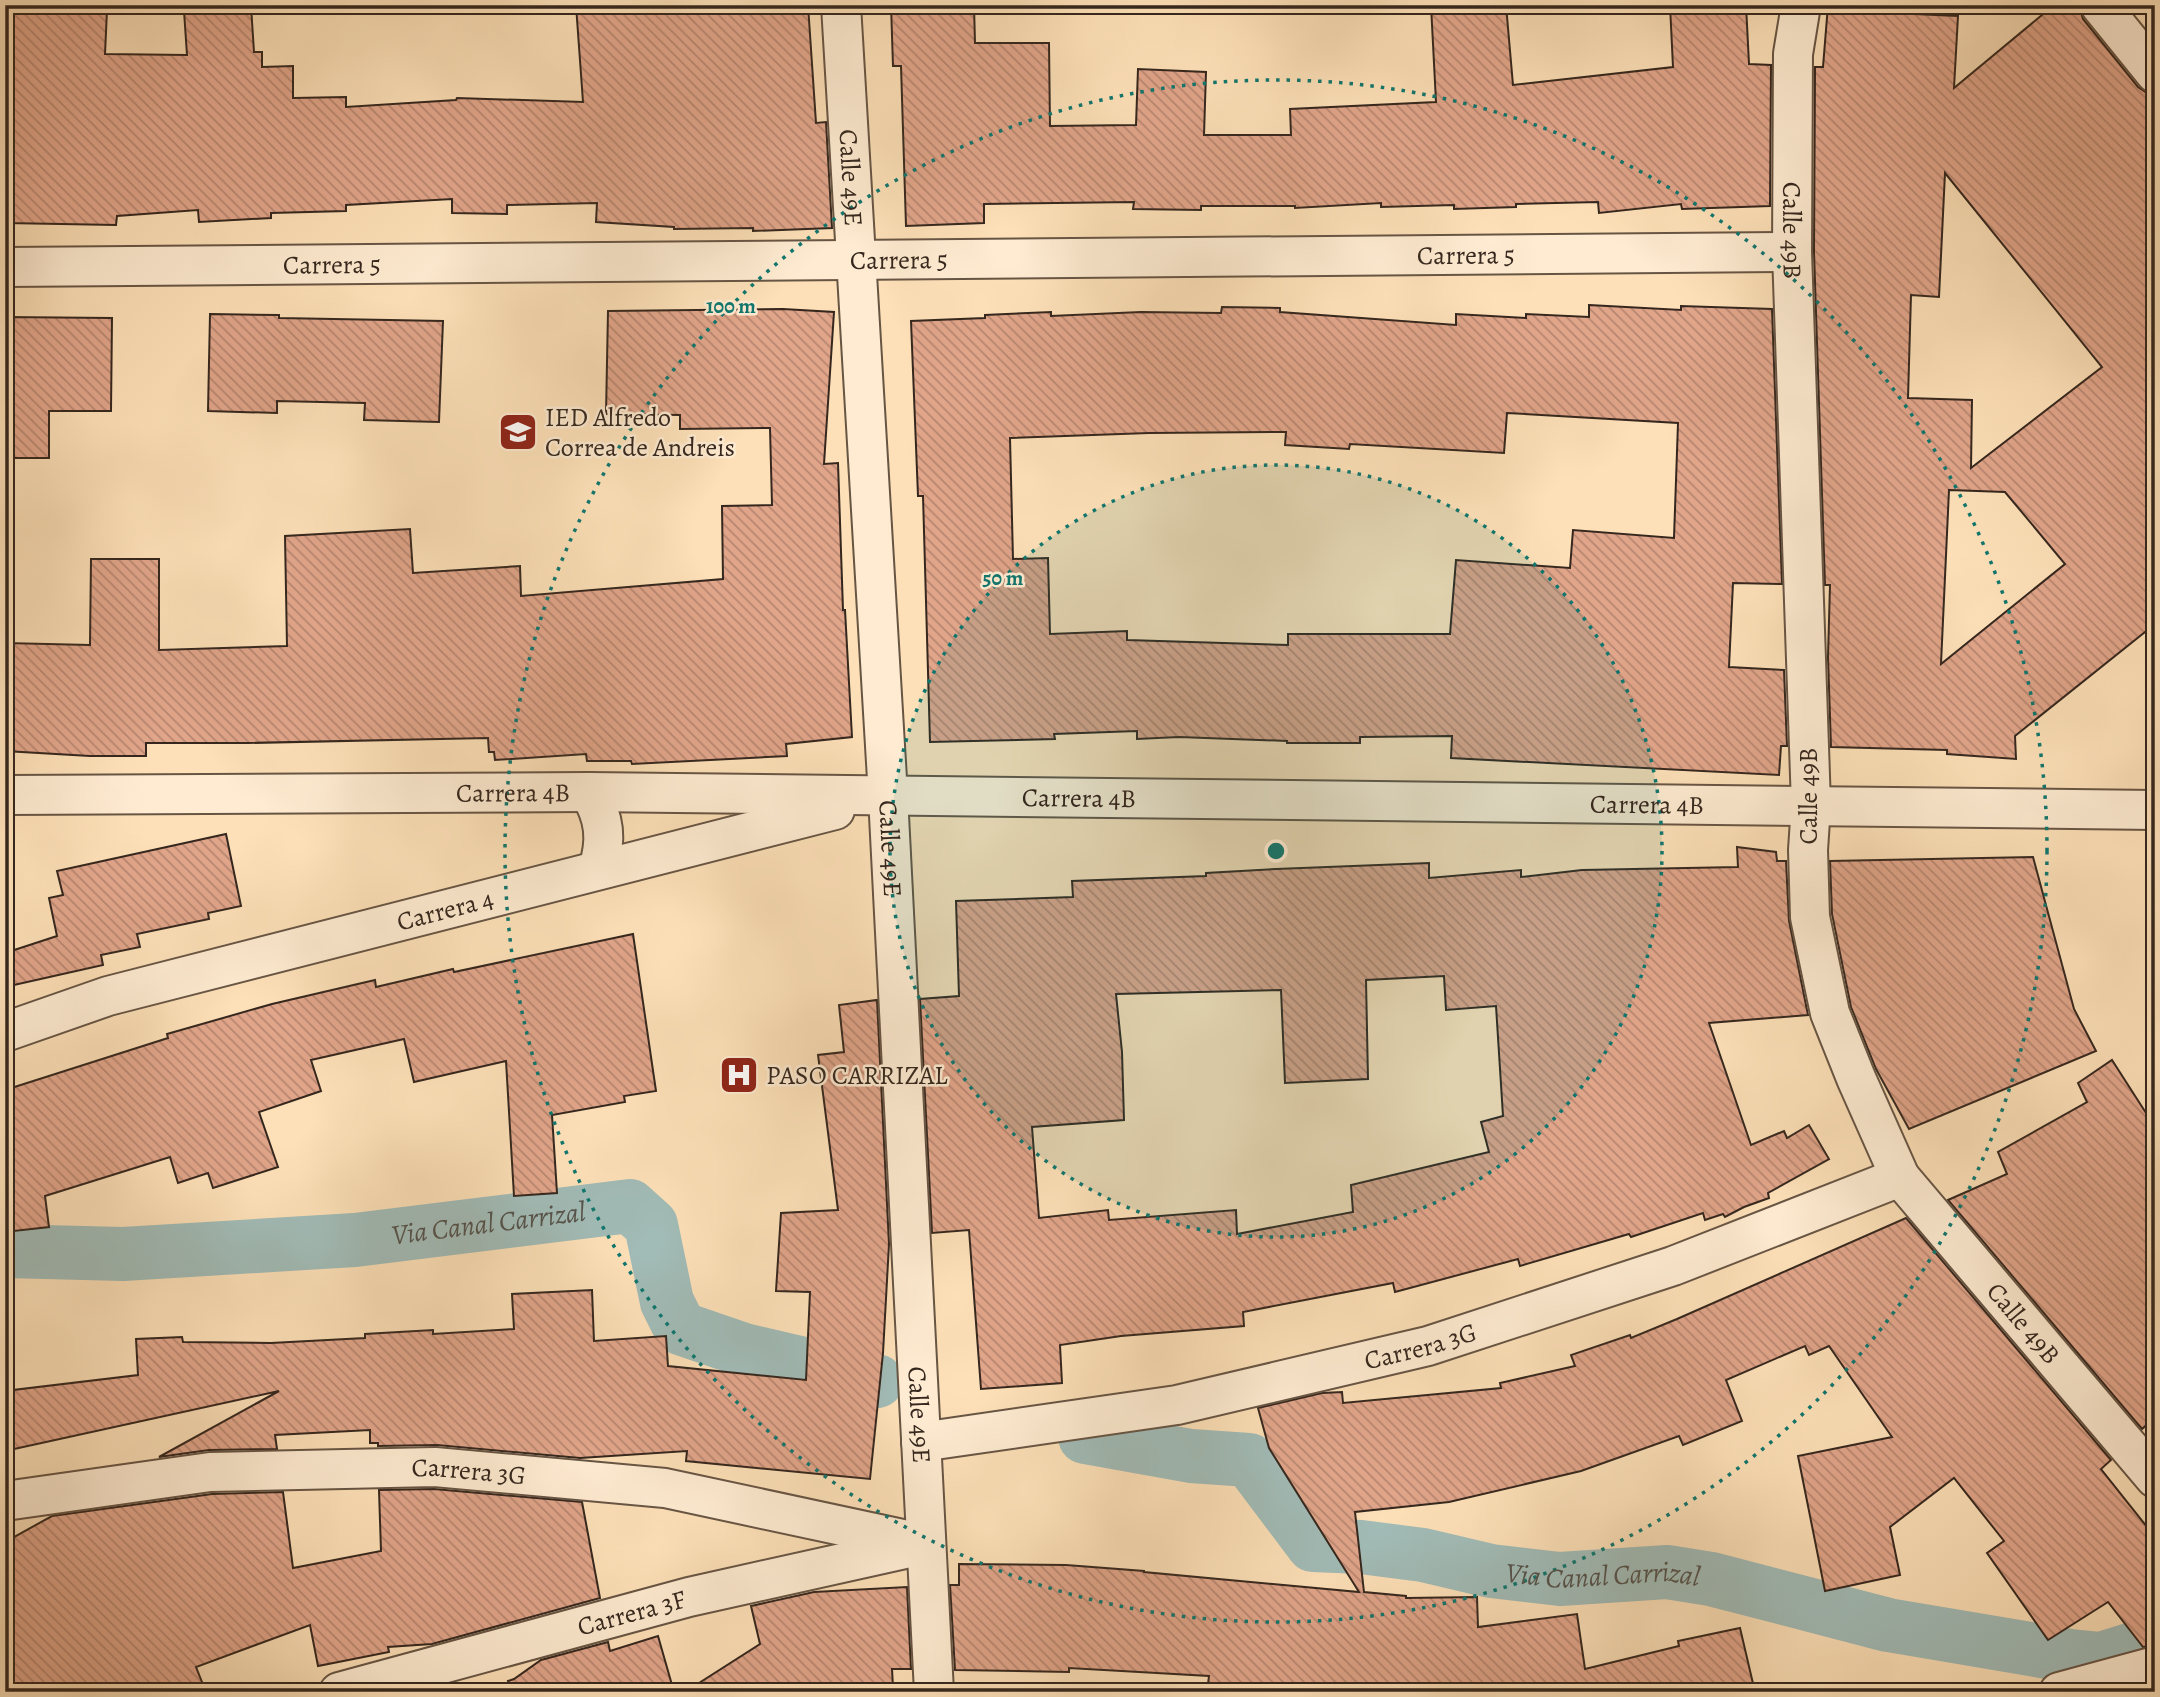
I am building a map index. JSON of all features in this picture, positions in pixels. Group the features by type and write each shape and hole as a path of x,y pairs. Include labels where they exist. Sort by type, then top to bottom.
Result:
{"street":[{"name":"Calle 49E","path":"841,5 888,796 934,1692"},
{"name":"Calle 49B","path":"1801,5 1793,54 1792,252 1811,805 1808,850 1810,918 1830,1013 1900,1177 2155,1478"},
{"path":"2100,5 2155,73"},
{"name":"Carrera 5","path":"5,267 1792,252"},
{"path":"589,792 600,810 605,829 604,850 598,869"},
{"name":"Carrera 4B","path":"5,795 589,792 2155,810"},
{"name":"Carrera 4","path":"5,1032 108,996 888,796"},
{"name":"Carrera 3G","path":"921,1442 1177,1405 1428,1346 1674,1266 1900,1177"},
{"name":"Carrera 3G","path":"5,1501 210,1472 435,1467 665,1488 926,1544"},
{"name":"Carrera 3F","path":"339,1692 688,1597 926,1544"},
{"path":"2059,1692 2155,1666"}],"building":[{"path":"576,5 808,5 816,123 826,122 832,228 753,231 753,228 674,229 596,222 597,203 507,205 507,214 452,213 452,199 346,205 346,211 271,213 271,218 199,222 198,210 117,216 116,225 5,223 5,6 107,10 105,54 187,55 184,11 251,6 254,52 262,52 262,67 293,66 293,98 346,97 346,107 457,98 583,102"},
{"path":"891,5 974,5 975,43 1049,43 1050,126 1136,125 1138,69 1206,72 1204,135 1291,135 1290,109 1436,102 1431,5 1506,5 1513,85 1673,67 1670,5 1746,5 1749,64 1771,65 1770,206 1682,209 1681,204 1599,213 1598,202 1454,209 1454,205 1381,207 1381,203 1295,208 1201,206 1201,210 1133,209 1134,202 984,204 984,223 906,226 901,66 893,66"},
{"path":"1828,5 1893,9 1893,13 1958,16 1954,88 2054,5 2079,5 2083,19 2138,87 2147,93 2155,94 2155,624 2015,736 2016,759 1947,754 1947,750 1831,747 1828,657 1830,585 1825,585 1814,252 1815,67 1823,67","holes":["1945,173 2102,367 1971,468 1972,400 1908,398 1911,295 1939,297","1949,490 2005,492 2065,564 1941,664"]},
{"path":"1589,305 1681,310 1681,306 1772,309 1782,584 1733,583 1729,667 1784,670 1787,746 1781,746 1779,775 1451,758 1452,736 1360,737 1360,743 1287,743 1179,737 1137,739 1137,731 1054,734 1055,739 930,742 923,496 918,496 911,321 1051,312 1051,316 1141,312 1221,313 1222,307 1280,308 1280,312 1456,325 1456,314 1526,318 1526,314 1589,317","holes":["1507,413 1678,423 1674,538 1573,530 1570,568 1456,560 1450,634 1288,634 1288,645 1127,640 1127,631 1050,634 1048,558 1013,559 1010,438 1286,432 1285,445 1349,449 1350,444 1504,453"]},
{"path":"783,309 834,312 824,464 838,463 843,610 852,737 786,744 787,756 632,764 631,761 587,761 586,754 495,760 494,752 489,752 488,738 146,743 146,756 5,751 5,643 90,645 91,559 159,559 159,650 287,646 285,536 410,529 413,573 520,566 521,596 723,579 722,506 772,505 770,428 680,429 680,415 606,414 608,311"},
{"path":"210,314 443,321 439,422 364,420 365,403 277,401 277,413 208,411"},
{"path":"5,317 112,318 111,411 49,411 49,458 5,458"},
{"path":"226,834 241,906 208,913 209,919 137,934 140,947 101,955 103,965 5,987 5,953 57,936 49,898 63,895 57,871"},
{"path":"1737,847 1776,852 1777,861 1786,861 1789,921 1808,1015 1709,1023 1751,1145 1784,1131 1787,1138 1809,1125 1829,1159 1768,1193 1769,1198 1725,1217 1723,1214 1705,1220 1703,1213 1631,1237 1629,1234 1520,1266 1518,1259 1395,1292 1393,1283 1243,1312 1244,1326 1121,1336 1060,1345 1062,1383 981,1389 969,1230 932,1233 920,999 959,996 956,901 1073,897 1072,881 1206,876 1206,873 1276,869 1429,863 1429,878 1521,870 1521,877 1582,870 1738,867","holes":["1444,976 1446,1010 1496,1006 1503,1116 1481,1122 1489,1152 1351,1185 1353,1212 1237,1234 1236,1210 1109,1220 1108,1210 1039,1218 1032,1127 1124,1120 1122,1052 1116,994 1281,990 1285,1083 1368,1079 1366,980"]},
{"path":"2033,857 2074,1009 2096,1051 1909,1129 1876,1069 1851,1007 1832,914 1830,861"},
{"path":"633,934 656,1091 624,1096 625,1102 552,1115 557,1193 514,1196 506,1061 414,1082 404,1039 311,1060 321,1091 259,1112 278,1167 213,1188 208,1173 178,1183 170,1157 45,1196 49,1227 5,1232 5,1090 168,1038 167,1034 272,1004 375,980 376,987"},
{"path":"877,1000 889,1244 883,1353 870,1479 686,1461 687,1451 580,1458 437,1445 378,1446 378,1443 370,1443 370,1430 275,1435 277,1449 209,1450 159,1457 279,1391 5,1451 5,1391 138,1375 136,1339 182,1337 183,1342 271,1343 365,1338 365,1334 433,1330 433,1334 514,1329 512,1294 592,1290 594,1341 666,1336 668,1366 806,1380 810,1292 776,1291 781,1213 838,1210 818,1055 844,1052 839,1005"},
{"path":"2112,1060 2155,1127 2155,1417 2142,1429 1948,1200 2007,1174 1998,1152 2087,1102 2078,1083"},
{"path":"1906,1218 2111,1460 2101,1469 2155,1537 2155,1645 2143,1647 2108,1602 2048,1640 1987,1553 2004,1541 1954,1478 1890,1527 1900,1575 1825,1591 1798,1456 1892,1437 1829,1346 1809,1355 1805,1346 1726,1380 1742,1421 1683,1445 1679,1436 1581,1471 1449,1502 1355,1512 1364,1592 1406,1598 1477,1597 1478,1627 1577,1614 1585,1669 1679,1646 1678,1641 1740,1628 1755,1692 1207,1692 1209,1676 1069,1668 1069,1672 955,1670 950,1585 959,1585 959,1564 1066,1565 1359,1592 1269,1448 1258,1408 1322,1393 1342,1392 1343,1403 1501,1388 1500,1383 1575,1366 1571,1355 1630,1335 1631,1338"},
{"path":"434,1489 582,1502 600,1598 432,1644 388,1647 389,1652 318,1666 310,1625 196,1667 206,1692 5,1692 5,1542 52,1516 212,1494 283,1492 293,1568 381,1551 379,1490"},
{"path":"907,1587 911,1669 892,1669 893,1687 823,1692 685,1692 760,1644 751,1606 814,1592"},
{"path":"658,1636 674,1692 497,1692 509,1684 508,1681 541,1660 608,1642 610,1651"}],"waterway":[{"name":"Via Canal Carrizal","path":"5,1251 123,1254 355,1240 630,1206 651,1225 667,1302 680,1328 744,1350 877,1381"},
{"name":"Via Canal Carrizal","path":"1085,1437 1191,1456 1249,1460 1313,1545 1361,1547 1423,1555 1491,1571 1560,1579 1667,1572 1711,1579 1888,1625 2071,1656 2101,1659 2155,1642"}],"place":[{"name":"IED Alfredo Correa de Andreis","path":"518,432"},
{"name":"PASO CARRIZAL","path":"739,1075"}]}
